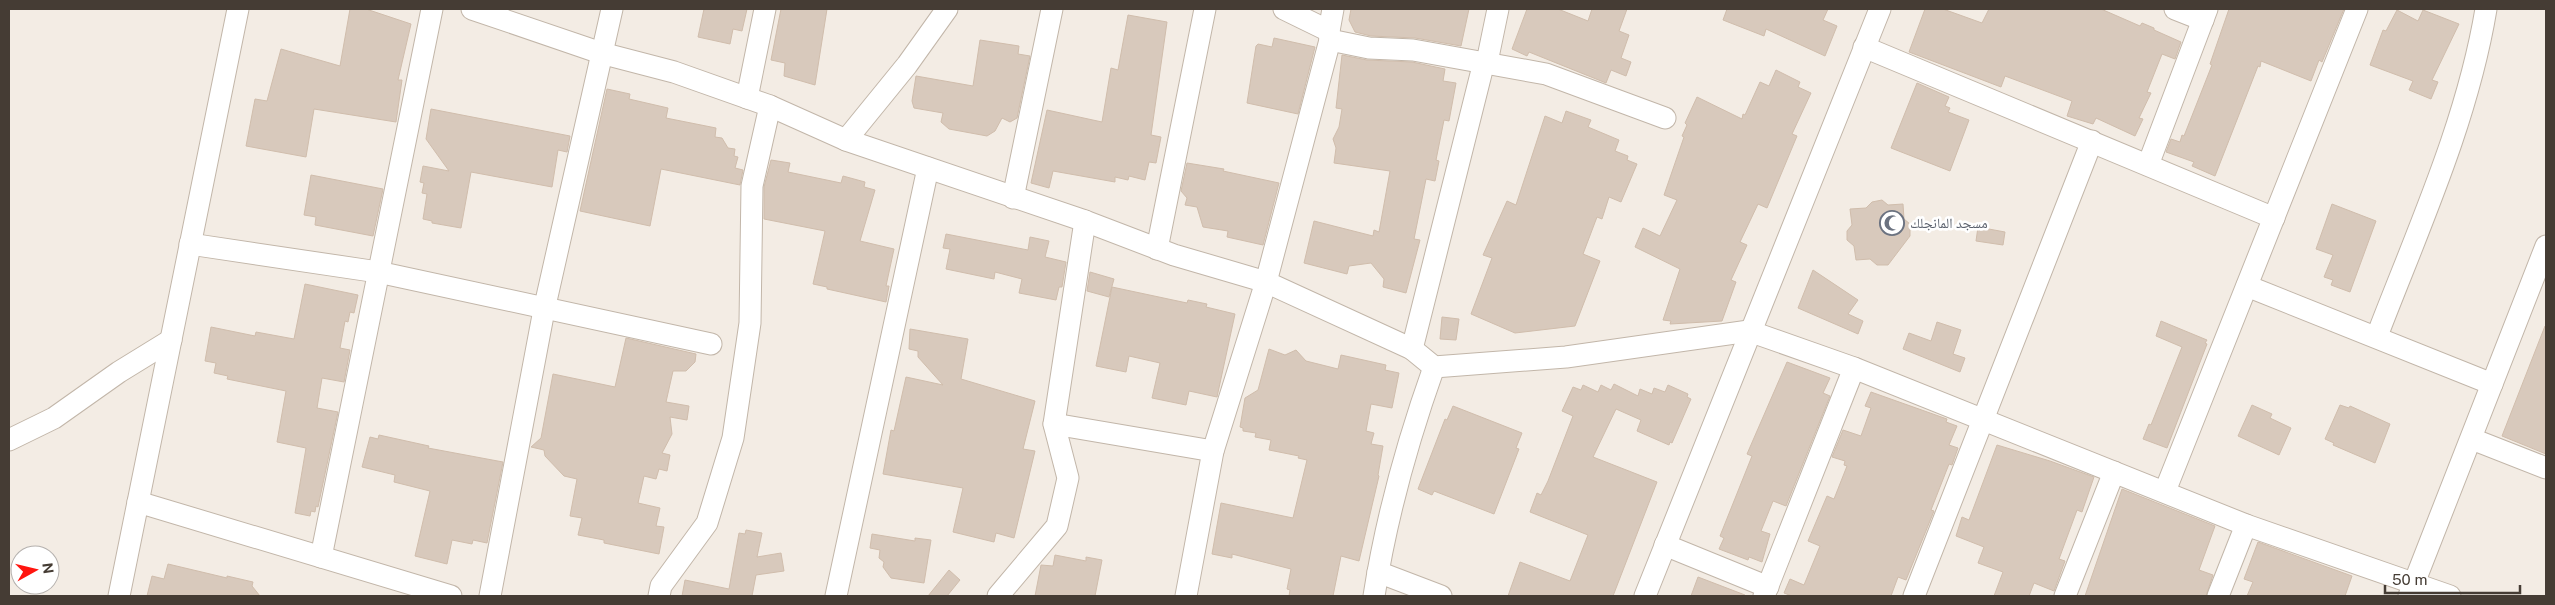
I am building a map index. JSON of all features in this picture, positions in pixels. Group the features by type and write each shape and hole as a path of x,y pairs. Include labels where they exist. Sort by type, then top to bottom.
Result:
{"street":[{"path":"119,596 238,9"},
{"path":"321,557 432,9"},
{"path":"472,9 508,15 601,53 674,72 770,106 846,140 1085,221 1157,249 1266,282 1412,348 1434,367 1566,357 1749,331 1854,368 2411,589 2450,596"},
{"path":"490,596 544,310 612,9"},
{"path":"747,98 765,9"},
{"path":"846,140 907,64 947,9"},
{"path":"1013,198 1052,9"},
{"path":"1157,249 1205,9"},
{"path":"1284,9 1330,36 1369,48 1414,50 1546,74 1665,118"},
{"path":"1186,596 1214,451 1266,282 1330,36 1333,9"},
{"path":"1412,348 1482,70 1487,62 1498,9"},
{"path":"1645,596 1749,331 1880,9"},
{"path":"2148,165 2205,14 2175,9"},
{"path":"2165,491 2357,9"},
{"path":"2377,336 2460,120 2474,73 2486,9"},
{"path":"1864,47 2274,218"},
{"path":"659,596 661,586 707,523 733,438 750,323 752,186 770,106"},
{"path":"1914,596 2092,141"},
{"path":"836,596 928,168"},
{"path":"998,596 1057,526 1068,478 1054,424 1085,221"},
{"path":"190,244 378,272 544,310 711,344"},
{"path":"2411,589 2472,439 2546,246"},
{"path":"2247,286 2377,336 2492,384"},
{"path":"9,440 54,418 119,372 171,340"},
{"path":"1374,596 1378,572 1422,401 1434,367"},
{"path":"1665,545 1766,592 1854,368"},
{"path":"1054,424 1214,451"},
{"path":"2472,439 2546,468"},
{"path":"2065,596 2114,472"},
{"path":"138,502 451,596"},
{"path":"2218,596 2246,524"},
{"path":"1378,572 1441,596"}],"building":[{"path":"350,9 366,9 411,24 398,80 402,80 396,122 314,109 306,157 246,146 255,99 267,101 281,49 340,66"},
{"path":"704,9 747,9 742,31 733,29 730,44 698,37"},
{"path":"781,9 827,9 815,85 784,76 785,63 771,60"},
{"path":"1351,9 1469,9 1461,46 1415,38 1371,36 1355,32 1349,20"},
{"path":"1527,9 1558,9 1588,21 1592,9 1627,9 1619,31 1629,35 1621,58 1631,62 1626,76 1611,70 1606,83 1529,52 1527,56 1512,49"},
{"path":"1727,9 1828,9 1823,20 1837,26 1825,56 1766,29 1764,36 1723,20"},
{"path":"1925,9 1943,9 1982,23 1989,9 2101,9 2140,26 2142,23 2181,42 2175,59 2162,54 2147,92 2151,93 2139,118 2143,119 2135,136 2096,118 2093,124 2067,116 2072,101 2005,76 2001,87 1909,52"},
{"path":"2229,9 2344,9 2322,62 2319,60 2311,81 2261,61 2215,176 2192,166 2194,162 2166,152 2171,139 2180,142 2182,135 2184,136 2212,65 2210,64"},
{"path":"2397,10 2418,21 2423,10 2459,24 2432,80 2438,82 2431,99 2409,90 2413,81 2370,65 2383,30 2386,31"},
{"path":"1128,15 1167,22 1151,135 1161,137 1156,163 1149,162 1145,180 1129,176 1128,180 1115,177 1115,182 1053,171 1049,188 1031,183 1047,110 1102,122 1111,68 1118,70"},
{"path":"1274,38 1315,47 1298,114 1247,103 1256,46 1258,44 1272,47"},
{"path":"980,40 1019,46 1018,54 1030,56 1017,118 1010,122 1002,118 995,131 987,136 949,129 941,122 943,113 914,108 912,101 916,76 973,86"},
{"path":"1342,55 1367,60 1412,62 1445,69 1443,81 1456,83 1449,121 1444,120 1436,160 1439,161 1435,181 1426,179 1414,239 1420,240 1406,293 1383,287 1384,279 1371,263 1349,266 1347,274 1304,263 1314,221 1373,236 1374,230 1379,232 1390,171 1334,163 1336,148 1333,139 1339,127 1342,109 1336,108"},
{"path":"1776,70 1800,82 1798,87 1811,93 1792,134 1797,136 1767,208 1758,204 1740,242 1747,245 1731,280 1736,282 1722,321 1670,324 1671,321 1663,320 1680,269 1635,247 1643,228 1660,236 1677,200 1664,195 1684,137 1682,136 1687,125 1685,123 1697,97 1742,119 1760,82 1769,86"},
{"path":"1917,83 1949,97 1945,106 1950,108 1948,112 1969,120 1950,171 1891,148"},
{"path":"607,89 630,94 629,99 668,108 666,118 716,128 715,137 722,138 728,148 735,149 734,156 738,157 735,168 743,170 740,185 661,169 650,226 580,211"},
{"path":"431,109 570,136 567,152 558,150 552,187 471,172 461,228 432,223 432,221 423,219 427,194 422,193 424,183 420,182 423,166 449,171 426,139"},
{"path":"1566,111 1591,120 1588,127 1619,140 1615,151 1628,156 1627,160 1637,164 1621,202 1609,197 1602,219 1597,217 1583,254 1600,261 1575,326 1515,333 1471,314 1492,258 1483,255 1507,201 1516,205 1545,116 1562,123"},
{"path":"771,160 790,163 788,172 841,183 843,176 865,182 864,187 875,190 860,241 894,249 886,286 889,286 886,302 827,289 827,287 813,284 825,231 764,219 764,187"},
{"path":"1187,163 1224,169 1223,171 1279,183 1263,245 1227,237 1228,231 1203,227 1197,207 1185,205 1187,198 1181,191"},
{"path":"311,175 383,189 373,236 315,225 316,217 304,215"},
{"path":"1882,200 1888,205 1903,204 1904,219 1910,224 1910,236 1888,265 1877,265 1870,259 1856,260 1854,246 1847,240 1847,231 1852,225 1850,209 1866,208 1872,202"},
{"path":"2332,204 2376,221 2350,292 2331,285 2333,280 2324,277 2333,255 2316,249"},
{"path":"1978,227 2005,232 2003,245 1976,241"},
{"path":"946,234 1028,250 1030,237 1049,241 1045,257 1066,262 1062,287 1059,287 1056,300 1019,293 1022,279 995,272 994,279 946,269 950,249 943,248"},
{"path":"1813,270 1858,300 1848,314 1863,321 1858,334 1798,308"},
{"path":"1090,272 1114,279 1109,297 1087,291"},
{"path":"305,284 358,295 354,313 350,312 348,322 345,321 340,348 350,350 344,382 322,378 317,408 338,412 318,507 316,506 315,512 311,511 310,516 295,513 306,448 277,442 286,391 227,379 228,376 214,373 216,363 205,361 211,327 255,336 256,332 294,339"},
{"path":"1112,287 1187,303 1188,300 1207,304 1206,307 1235,314 1217,397 1189,391 1186,405 1152,398 1160,363 1129,356 1126,372 1096,366"},
{"path":"1442,317 1459,319 1456,340 1440,339"},
{"path":"2161,321 2207,340 2167,448 2143,439 2149,424 2151,425 2182,347 2156,336"},
{"path":"1937,322 1961,330 1953,354 1965,358 1960,372 1903,349 1909,333 1931,341"},
{"path":"2546,327 2546,454 2502,436"},
{"path":"910,329 968,339 961,379 1035,401 1023,449 1035,451 1014,538 996,533 994,542 953,532 963,488 883,474 891,430 894,431 906,377 943,385 918,357 918,351 909,349"},
{"path":"626,338 696,354 695,362 686,371 673,371 666,402 689,406 687,420 670,417 672,434 662,453 670,455 667,471 659,469 656,479 644,476 638,503 660,508 656,526 664,527 659,554 604,543 604,540 578,535 582,518 570,516 577,479 564,476 545,456 544,450 531,447 541,438 553,374 615,387"},
{"path":"1269,349 1285,355 1296,350 1306,361 1338,369 1341,355 1386,365 1385,370 1399,373 1392,408 1371,404 1366,431 1374,433 1371,444 1383,446 1379,476 1359,561 1341,556 1333,596 1289,596 1290,590 1287,589 1291,569 1232,554 1232,558 1212,554 1221,503 1293,518 1307,460 1298,458 1299,456 1269,450 1271,440 1255,437 1256,433 1243,431 1243,428 1240,427 1245,398 1258,390"},
{"path":"1787,362 1830,378 1823,393 1830,396 1786,506 1773,501 1761,531 1770,534 1762,562 1749,557 1748,560 1719,549 1724,538 1720,536 1752,456 1747,454"},
{"path":"1614,384 1638,396 1640,389 1652,394 1654,388 1665,392 1668,385 1688,394 1687,397 1691,399 1672,443 1670,442 1669,445 1637,431 1641,420 1616,409 1593,457 1657,482 1613,596 1508,596 1520,562 1570,581 1588,535 1530,512 1537,493 1541,495 1548,481 1573,416 1562,411 1573,387 1581,390 1583,385 1598,392 1601,385 1611,390"},
{"path":"1871,392 1947,419 1946,422 1957,426 1949,445 1958,448 1952,465 1949,464 1931,510 1934,511 1906,580 1898,577 1891,596 1792,596 1784,593 1790,579 1804,585 1820,546 1808,541 1827,496 1834,499 1847,466 1844,465 1845,461 1832,457 1843,430 1861,436 1871,408 1865,406"},
{"path":"2252,405 2272,414 2270,418 2291,428 2279,455 2238,436"},
{"path":"2340,405 2349,408 2350,406 2390,424 2375,463 2333,445 2334,443 2325,439"},
{"path":"1453,406 1522,433 1516,448 1519,449 1494,514 1434,491 1432,495 1418,489 1445,419 1447,420"},
{"path":"379,435 429,446 428,448 503,462 487,543 473,540 472,544 452,540 447,564 415,556 430,491 394,482 395,475 362,467 370,437 378,439"},
{"path":"1997,445 2094,477 2082,512 2077,510 2059,559 2065,561 2054,591 2034,583 2029,596 1994,596 2003,572 1978,563 1984,547 1956,536 1962,517 1969,520"},
{"path":"2122,489 2215,526 2199,570 2213,575 2206,596 2085,596"},
{"path":"746,530 762,533 757,557 781,553 784,571 756,575 752,596 682,596 685,580 729,589 739,533 745,534"},
{"path":"872,534 915,541 915,538 931,540 924,583 891,578 883,567 884,562 879,558 880,550 870,548"},
{"path":"2258,542 2352,576 2345,596 2247,596 2253,582 2244,579"},
{"path":"1055,555 1086,561 1086,557 1102,560 1095,596 1035,596 1041,565 1053,566"},
{"path":"168,564 253,582 252,586 260,596 147,596 152,576 164,579"},
{"path":"949,570 960,580 947,596 928,596"},
{"path":"1698,577 1745,595 1691,596"}],"place":[{"name":"مسجد المانجلك","path":"1892,223"}]}
